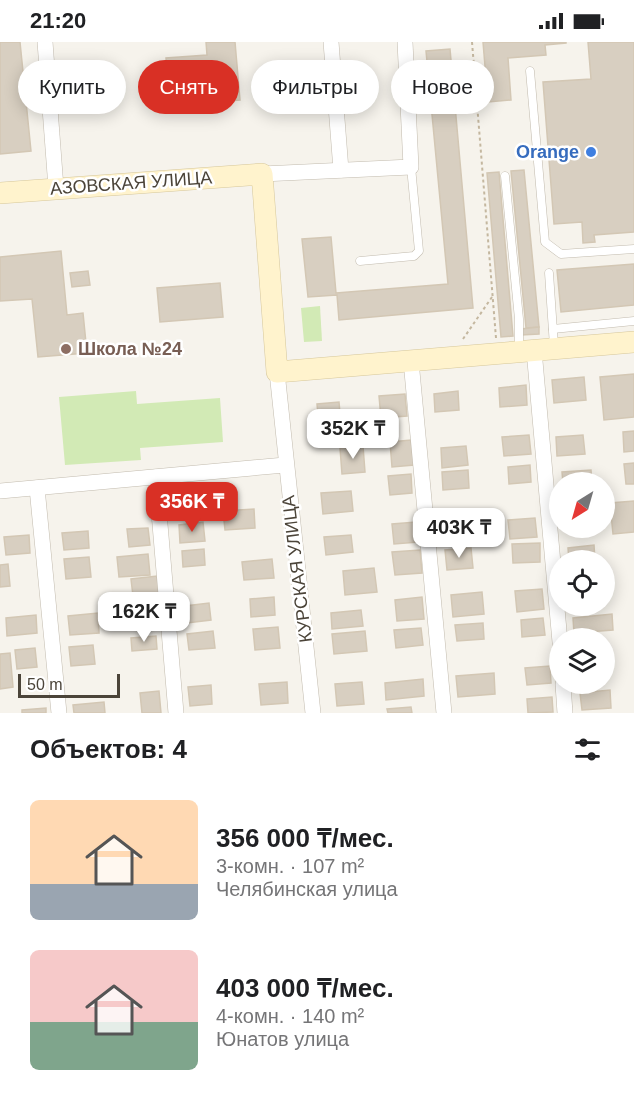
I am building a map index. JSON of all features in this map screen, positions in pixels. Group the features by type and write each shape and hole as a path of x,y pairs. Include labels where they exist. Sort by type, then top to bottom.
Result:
{"street":[{"path":"45,42 56,188"},
{"path":"331,42 341,170"},
{"path":"262,174 411,167 405,42"},
{"name":"АЗОВСКАЯ УЛИЦА","path":"0,193 262,174"},
{"name":"КУРСКАЯ УЛИЦА","path":"262,174 285,465 313,713"},
{"path":"277,372 411,361 540,345 634,342"},
{"path":"540,345 559,628"},
{"path":"411,361 444,713"},
{"path":"0,491 285,465"},
{"path":"156,477 176,713"},
{"path":"37,488 59,713"},
{"path":"564,694 565,713"}],"lane":[{"path":"530,71 545,242 561,254 634,249"},
{"path":"360,261 414,256 419,251 411,167"},
{"path":"505,176 519,318 540,345"},
{"path":"540,345 549,273"},
{"path":"540,345 634,321"}],"path":[{"path":"472,42 496,341"},
{"path":"460,343 492,297"}],"green space":[{"path":"320,306 322,341 304,342 301,308"},
{"path":"136,391 137,404 220,398 223,442 140,448 141,460 65,465 59,397"}],"building":[{"path":"0,42 20,42 22,60 18,60 18,114 27,114 31,151 0,154"},
{"path":"206,42 235,42 237,60 166,60 166,58 207,55"},
{"path":"483,42 566,42 545,45 546,55 508,58 511,100 494,101 494,60 484,60"},
{"name":"Orange","path":"588,42 634,42 634,232 594,235 595,242 583,243 582,222 554,224 543,82 591,79"},
{"path":"450,49 451,60 427,60 426,51"},
{"path":"432,114 456,114 473,308 339,320 337,295 308,297 302,239 331,237 336,293 448,284"},
{"path":"524,170 539,327 526,328 511,171"},
{"path":"499,172 513,336 501,337 487,173"},
{"path":"61,251 67,315 83,313 87,353 38,357 32,299 0,301 0,257"},
{"path":"634,264 634,305 561,312 557,270"},
{"path":"88,271 90,285 72,287 70,273"},
{"path":"220,283 223,317 160,322 157,288"},
{"path":"539,327 539,334 521,335 521,329"},
{"path":"634,374 634,417 604,420 600,377"},
{"path":"584,377 586,400 554,403 552,380"},
{"path":"526,385 527,405 500,407 499,388"},
{"path":"458,391 459,410 435,412 434,394"},
{"path":"405,394 407,416 381,418 379,396"},
{"path":"339,402 341,425 319,427 317,404"},
{"path":"634,431 634,451 624,452 623,432"},
{"path":"529,435 531,454 504,456 502,437"},
{"path":"583,435 585,454 557,456 556,437"},
{"path":"411,440 414,465 392,467 390,442"},
{"path":"363,446 365,472 342,474 340,448"},
{"path":"466,446 468,465 442,468 441,448"},
{"path":"634,463 634,484 626,484 624,464"},
{"path":"530,465 531,482 509,484 508,467"},
{"path":"468,470 469,488 443,490 442,472"},
{"path":"591,470 591,472 562,472"},
{"path":"411,474 412,493 390,495 388,476"},
{"path":"351,491 353,511 323,514 321,493"},
{"path":"634,501 634,532 615,534 615,503"},
{"path":"254,509 255,528 225,530 223,511"},
{"path":"535,518 537,537 510,539 508,520"},
{"path":"486,521 487,537 457,540 456,524"},
{"path":"203,522 205,541 180,543 179,525"},
{"path":"416,522 418,542 394,544 392,524"},
{"path":"148,528 150,545 129,547 127,529"},
{"path":"88,531 89,548 64,550 62,533"},
{"path":"29,535 30,553 6,555 4,537"},
{"path":"351,535 353,552 326,555 324,537"},
{"path":"540,543 540,562 513,563 512,544"},
{"path":"594,545 594,550 568,550 568,548"},
{"path":"471,548 473,568 447,570 445,550"},
{"path":"204,549 205,565 183,567 182,551"},
{"path":"420,550 422,573 395,575 392,552"},
{"path":"148,554 150,575 119,577 117,557"},
{"path":"89,557 91,577 66,579 64,559"},
{"path":"272,559 274,578 244,580 242,562"},
{"path":"8,564 10,586 0,587 0,565"},
{"path":"374,568 377,592 345,595 343,571"},
{"path":"157,576 159,594 133,596 131,579"},
{"path":"542,589 544,609 517,612 515,591"},
{"path":"482,592 484,614 453,617 451,595"},
{"path":"274,597 275,615 251,617 250,599"},
{"path":"422,597 424,619 397,621 395,600"},
{"path":"209,603 211,620 187,623 185,606"},
{"path":"157,610 159,626 133,628 132,612"},
{"path":"361,610 363,626 332,629 331,613"},
{"path":"98,613 99,633 70,635 68,616"},
{"path":"36,615 37,633 7,636 6,618"},
{"path":"612,616 613,628 574,628 573,618"},
{"path":"543,618 545,635 522,637 521,620"},
{"path":"483,623 484,639 457,641 455,625"},
{"path":"278,627 280,648 255,650 253,629"},
{"path":"421,628 423,645 396,648 394,630"},
{"path":"213,631 215,648 189,650 187,634"},
{"path":"365,631 367,651 334,654 332,634"},
{"path":"156,636 157,649 132,651 131,638"},
{"path":"93,645 95,664 71,666 69,647"},
{"path":"35,648 37,667 17,669 15,650"},
{"path":"10,653 13,687 0,689 0,654"},
{"path":"549,666 549,683 527,685 525,668"},
{"path":"494,673 495,694 458,697 456,676"},
{"path":"423,679 424,696 386,700 385,683"},
{"path":"287,682 288,703 261,705 259,684"},
{"path":"362,682 364,704 337,706 335,684"},
{"path":"211,685 212,704 190,706 188,687"},
{"path":"159,691 161,713 142,713 140,693"},
{"path":"580,694 610,694 611,708 582,710"},
{"path":"552,697 553,712 528,713 527,699"},
{"path":"104,702 105,713 74,713 73,705"},
{"path":"411,707 412,713 388,713 387,709"},
{"path":"46,708 46,713 22,713 22,710"}],"place":[{"name":"Orange","path":"591,152"},
{"name":"Школа №24","path":"66,349"}]}
